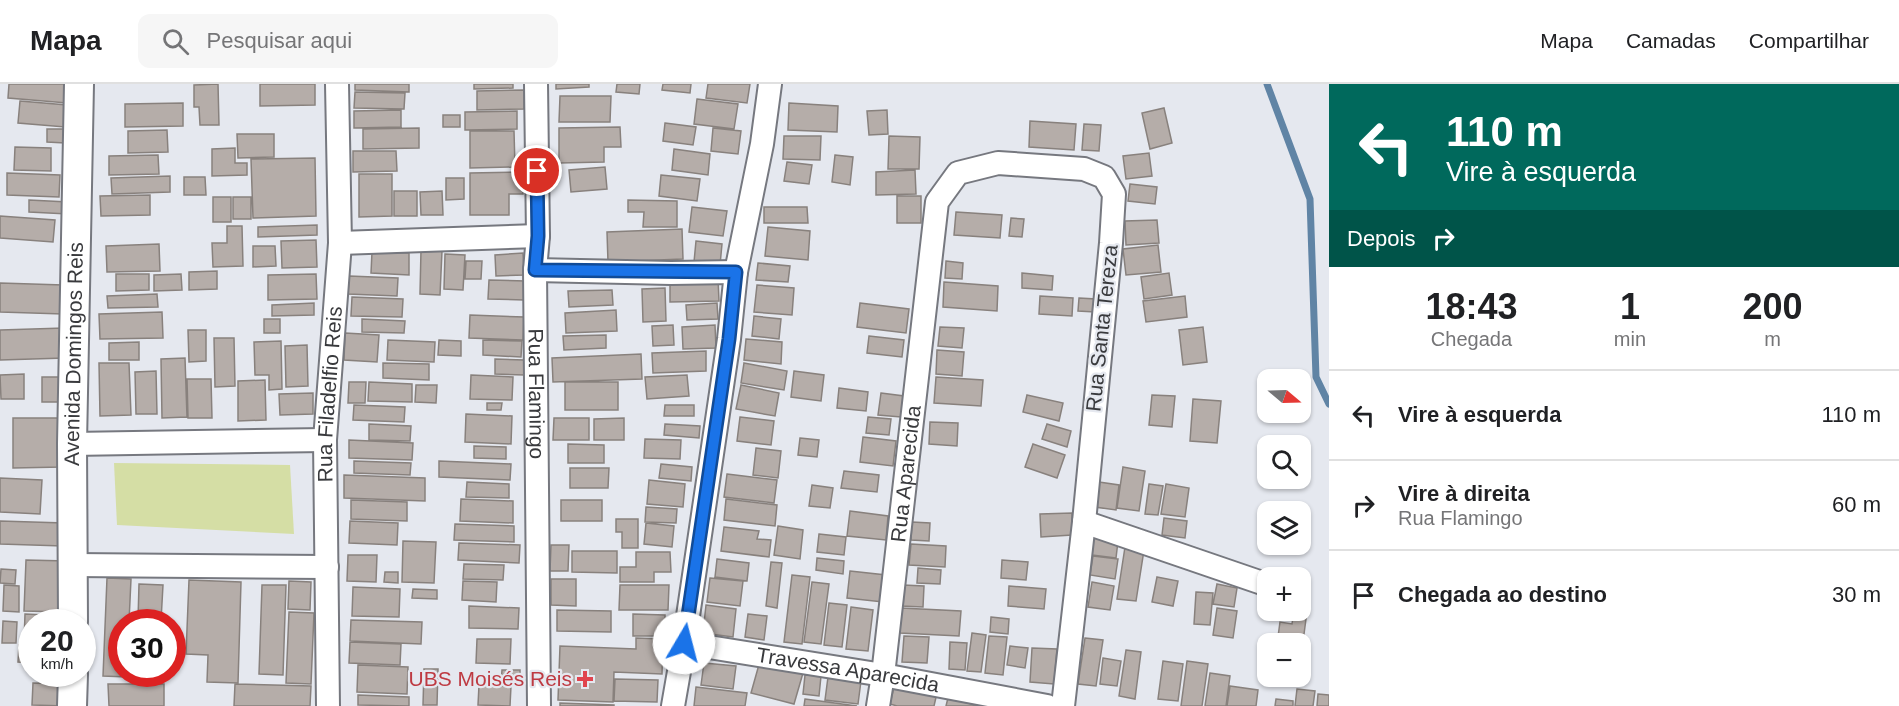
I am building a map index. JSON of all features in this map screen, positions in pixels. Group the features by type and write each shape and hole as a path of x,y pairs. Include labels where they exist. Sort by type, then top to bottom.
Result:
{"street":[{"name":"Avenida Domingos Reis","path":"73,609 72,444 79,84"},
{"name":"Rua Filadelfio Reis","path":"328,706 325,440 340,243 337,84"},
{"name":"Rua Flamingo","path":"536,84 538,236 535,270 539,706"},
{"path":"673,706 729,339 736,272 762,144 770,84"},
{"name":"Rua Santa Tereza","path":"933,242 937,202 958,173 998,164 1084,169 1104,177 1114,194 1084,522 1063,706"},
{"path":"340,243 538,236"},
{"name":"Rua Aparecida","path":"878,706 933,242"},
{"path":"535,270 736,272"},
{"path":"72,444 325,440"},
{"path":"1084,522 1257,581"},
{"path":"73,565 327,567"},
{"name":"Travessa Aparecida","path":"684,643 883,675 1047,706"},
{"path":"72,706 73,687"}],"green space":[{"path":"114,463 290,465 294,534 117,525"}],"building":[{"path":"9,84 69,84 67,103 8,98"},
{"path":"218,84 219,125 200,125 199,107 194,107 194,85"},
{"path":"260,84 315,84 315,105 260,106"},
{"path":"355,84 409,84 409,92 355,90"},
{"path":"474,84 513,84 513,88 474,89"},
{"path":"556,84 589,84 589,87 556,89"},
{"path":"617,84 640,84 639,94 616,92"},
{"path":"663,84 691,84 690,93 662,90"},
{"path":"708,84 750,84 747,103 706,98"},
{"path":"524,90 524,109 477,110 477,91"},
{"path":"355,92 405,93 404,109 354,108"},
{"path":"560,96 611,96 610,122 559,122"},
{"path":"697,99 738,104 734,129 694,124"},
{"path":"20,101 67,105 65,127 18,123"},
{"path":"183,103 183,126 125,127 125,104"},
{"path":"789,103 838,106 837,132 788,130"},
{"path":"1164,108 1172,143 1150,149 1142,113"},
{"path":"401,110 401,127 354,128 354,111"},
{"path":"887,110 888,134 869,135 867,111"},
{"path":"517,111 517,129 465,130 465,112"},
{"path":"443,115 460,115 460,127 443,127"},
{"path":"1030,121 1076,124 1074,150 1029,147"},
{"path":"665,123 696,127 693,145 663,141"},
{"path":"1084,124 1101,125 1099,151 1082,150"},
{"path":"620,127 621,147 604,147 604,162 559,163 559,128"},
{"path":"419,128 419,148 363,149 363,129"},
{"path":"713,128 741,131 738,154 711,151"},
{"path":"47,129 66,129 65,143 47,142"},
{"path":"167,130 168,152 128,153 128,131"},
{"path":"470,131 514,131 515,167 470,168"},
{"path":"237,134 274,134 274,157 238,158"},
{"path":"784,136 821,136 820,160 783,159"},
{"path":"889,136 920,137 919,169 888,169"},
{"path":"15,147 51,148 51,171 14,170"},
{"path":"235,148 235,163 247,163 247,175 212,176 212,149"},
{"path":"674,149 710,154 708,175 672,170"},
{"path":"353,151 396,151 397,171 353,172"},
{"path":"1149,153 1152,176 1126,179 1123,156"},
{"path":"158,155 159,174 109,175 109,156"},
{"path":"835,155 853,157 850,185 832,182"},
{"path":"315,158 316,216 253,218 251,159"},
{"path":"787,162 812,165 809,184 784,181"},
{"path":"605,167 607,189 571,192 569,170"},
{"path":"915,170 916,194 876,195 876,172"},
{"path":"523,172 523,194 509,194 509,215 470,215 470,173"},
{"path":"7,173 60,175 59,197 7,195"},
{"path":"359,174 392,174 392,216 359,217"},
{"path":"661,175 700,179 697,201 659,196"},
{"path":"170,176 170,192 112,194 111,178"},
{"path":"184,177 205,177 206,195 184,195"},
{"path":"446,178 464,178 464,199 446,200"},
{"path":"1130,184 1157,187 1155,204 1128,201"},
{"path":"394,191 417,191 417,216 394,216"},
{"path":"442,191 443,215 421,215 420,192"},
{"path":"150,195 150,215 101,216 100,196"},
{"path":"897,196 921,196 921,223 897,223"},
{"path":"213,197 231,197 231,222 213,222"},
{"path":"233,197 251,197 251,219 233,219"},
{"path":"29,200 68,202 68,214 29,212"},
{"path":"628,200 677,201 677,227 643,227 644,212 628,212"},
{"path":"692,207 727,211 723,236 689,232"},
{"path":"764,207 807,207 808,223 764,223"},
{"path":"956,212 1002,215 1000,238 954,235"},
{"path":"0,216 55,220 53,242 0,238"},
{"path":"1011,218 1024,219 1022,237 1009,236"},
{"path":"1157,220 1159,243 1126,245 1125,221"},
{"path":"317,225 317,235 258,237 258,227"},
{"path":"227,226 242,226 243,266 213,267 212,243 227,243"},
{"path":"768,227 810,231 808,260 765,256"},
{"path":"682,229 683,259 608,262 607,232"},
{"path":"316,240 317,267 282,268 281,241"},
{"path":"696,241 722,244 720,265 694,262"},
{"path":"159,244 160,271 107,272 106,246"},
{"path":"1158,245 1161,272 1126,275 1123,249"},
{"path":"253,246 275,246 276,266 253,267"},
{"path":"421,250 442,251 440,295 420,294"},
{"path":"372,252 409,253 409,275 371,273"},
{"path":"523,253 524,275 496,276 495,255"},
{"path":"445,254 465,255 463,290 444,289"},
{"path":"466,261 482,261 481,279 465,279"},
{"path":"946,261 963,263 962,279 945,278"},
{"path":"758,263 790,266 788,282 756,280"},
{"path":"217,271 217,289 189,290 189,272"},
{"path":"1022,273 1053,276 1052,290 1022,288"},
{"path":"1169,273 1172,295 1144,299 1141,277"},
{"path":"116,274 149,274 149,290 116,291"},
{"path":"181,274 182,290 154,291 154,275"},
{"path":"316,274 317,299 268,300 268,275"},
{"path":"349,276 398,278 397,296 348,294"},
{"path":"718,279 719,301 670,302 670,280"},
{"path":"489,280 525,281 524,300 488,299"},
{"path":"944,282 998,286 997,311 943,307"},
{"path":"0,283 63,285 63,314 0,312"},
{"path":"757,285 794,288 792,315 754,312"},
{"path":"665,288 666,321 643,322 642,289"},
{"path":"612,290 613,305 569,307 568,291"},
{"path":"157,294 158,307 108,308 107,296"},
{"path":"1040,296 1073,298 1072,316 1039,314"},
{"path":"1185,296 1187,317 1146,322 1143,301"},
{"path":"352,297 403,299 402,317 351,316"},
{"path":"1079,298 1096,299 1095,312 1078,311"},
{"path":"314,303 314,315 272,316 272,305"},
{"path":"717,303 718,319 687,320 686,305"},
{"path":"860,303 909,309 906,333 857,327"},
{"path":"616,310 617,331 566,333 565,313"},
{"path":"162,312 163,338 100,339 99,314"},
{"path":"470,315 524,317 523,340 469,338"},
{"path":"754,316 781,319 779,339 752,336"},
{"path":"264,319 280,319 280,333 264,333"},
{"path":"362,319 405,321 404,333 362,332"},
{"path":"673,325 674,345 653,346 652,326"},
{"path":"715,325 716,348 683,349 682,327"},
{"path":"940,327 964,328 962,348 938,346"},
{"path":"1203,327 1207,362 1183,365 1179,330"},
{"path":"64,328 65,358 0,360 0,330"},
{"path":"188,330 206,330 206,361 189,362"},
{"path":"345,333 379,335 377,362 344,360"},
{"path":"606,335 606,348 564,350 563,336"},
{"path":"869,336 904,340 902,357 867,353"},
{"path":"214,338 234,338 235,386 215,387"},
{"path":"746,339 782,342 781,364 744,360"},
{"path":"388,340 435,342 434,362 387,360"},
{"path":"439,340 461,341 461,356 438,355"},
{"path":"483,340 522,341 521,357 483,355"},
{"path":"281,341 282,389 269,390 269,375 255,375 254,342"},
{"path":"139,342 139,360 109,360 109,343"},
{"path":"307,345 308,386 286,387 285,346"},
{"path":"937,350 964,352 962,376 936,374"},
{"path":"706,351 706,371 653,373 652,353"},
{"path":"641,354 642,379 553,382 552,358"},
{"path":"185,358 187,417 162,418 161,359"},
{"path":"495,359 524,360 524,375 495,374"},
{"path":"99,363 129,363 131,415 100,416"},
{"path":"383,363 429,364 429,380 383,378"},
{"path":"744,363 787,371 784,390 741,383"},
{"path":"156,371 157,414 136,414 135,372"},
{"path":"794,371 824,375 821,401 791,397"},
{"path":"24,374 24,399 1,399 0,375"},
{"path":"471,375 513,377 512,400 470,399"},
{"path":"687,375 689,396 647,399 645,377"},
{"path":"42,377 68,377 68,402 42,402"},
{"path":"936,377 983,380 981,406 934,403"},
{"path":"187,379 211,379 212,418 188,418"},
{"path":"265,380 266,420 238,421 238,381"},
{"path":"349,382 366,382 365,403 348,403"},
{"path":"369,382 412,384 412,402 368,401"},
{"path":"565,382 618,382 618,410 565,410"},
{"path":"416,385 437,385 436,403 415,402"},
{"path":"741,385 779,393 775,416 736,409"},
{"path":"839,388 868,392 866,411 837,408"},
{"path":"313,393 313,414 280,415 279,394"},
{"path":"881,393 904,396 901,417 878,415"},
{"path":"1027,395 1063,403 1059,421 1023,412"},
{"path":"1152,395 1175,396 1172,427 1149,425"},
{"path":"1193,399 1221,401 1217,443 1190,441"},
{"path":"487,403 502,403 501,410 487,410"},
{"path":"354,405 405,407 404,422 353,420"},
{"path":"665,405 694,405 694,416 664,416"},
{"path":"466,414 512,416 511,444 465,442"},
{"path":"740,417 774,421 771,445 737,441"},
{"path":"868,417 891,419 889,435 866,433"},
{"path":"13,418 61,418 62,467 13,468"},
{"path":"554,418 589,418 589,440 553,440"},
{"path":"624,418 624,440 594,440 594,419"},
{"path":"930,422 958,423 957,446 929,444"},
{"path":"369,424 411,426 410,441 369,440"},
{"path":"665,424 700,426 699,438 664,435"},
{"path":"1047,424 1071,431 1067,447 1042,439"},
{"path":"863,437 896,441 893,466 860,462"},
{"path":"800,438 819,440 817,457 798,455"},
{"path":"645,439 681,440 680,459 644,458"},
{"path":"349,440 413,443 412,460 349,458"},
{"path":"568,444 604,445 604,463 568,463"},
{"path":"1033,444 1065,455 1057,478 1025,467"},
{"path":"474,446 506,447 506,459 474,458"},
{"path":"756,448 781,451 778,478 753,475"},
{"path":"354,461 411,463 410,475 354,473"},
{"path":"439,461 511,464 510,480 439,477"},
{"path":"661,464 692,467 691,481 659,478"},
{"path":"1123,467 1145,471 1139,511 1117,508"},
{"path":"570,468 609,468 608,488 570,488"},
{"path":"844,471 879,475 877,492 841,488"},
{"path":"727,474 777,480 774,503 724,497"},
{"path":"344,475 425,478 425,501 344,498"},
{"path":"0,478 42,480 40,514 0,512"},
{"path":"649,480 685,484 683,507 647,504"},
{"path":"467,482 509,484 509,498 466,497"},
{"path":"1099,482 1119,485 1116,510 1095,507"},
{"path":"1149,484 1163,486 1158,515 1145,514"},
{"path":"1166,484 1189,488 1185,517 1161,514"},
{"path":"812,485 833,488 830,508 809,506"},
{"path":"461,499 513,501 513,523 460,521"},
{"path":"726,499 777,505 775,526 724,520"},
{"path":"351,500 407,502 407,521 351,519"},
{"path":"561,500 602,500 602,521 561,521"},
{"path":"646,507 677,509 676,523 645,522"},
{"path":"850,511 888,516 886,540 847,536"},
{"path":"1072,513 1072,535 1041,537 1040,514"},
{"path":"1164,518 1187,521 1185,538 1162,535"},
{"path":"616,519 638,519 638,548 622,548 622,532 616,532"},
{"path":"0,521 64,523 63,546 0,544"},
{"path":"350,521 398,523 397,545 349,543"},
{"path":"912,522 930,523 929,541 911,540"},
{"path":"646,523 674,526 672,547 644,544"},
{"path":"455,524 514,526 514,542 454,540"},
{"path":"778,526 803,530 800,559 774,555"},
{"path":"724,527 759,531 757,539 771,540 769,557 721,551"},
{"path":"819,534 846,537 844,555 817,552"},
{"path":"1094,537 1118,541 1116,558 1092,555"},
{"path":"403,541 436,542 434,583 402,582"},
{"path":"459,543 520,545 519,563 458,560"},
{"path":"911,544 946,546 945,567 909,565"},
{"path":"551,545 569,545 568,571 550,571"},
{"path":"1125,547 1144,550 1136,601 1117,599"},
{"path":"572,551 617,551 617,573 572,572"},
{"path":"636,552 670,552 671,572 654,572 654,582 620,582 620,567 636,567"},
{"path":"348,555 377,555 376,582 347,581"},
{"path":"1093,556 1118,559 1115,579 1090,575"},
{"path":"817,558 844,561 843,574 816,570"},
{"path":"717,559 749,563 747,581 715,577"},
{"path":"26,560 67,561 65,609 24,609"},
{"path":"1002,560 1028,562 1026,580 1001,578"},
{"path":"771,562 782,563 777,608 766,606"},
{"path":"464,564 504,565 503,580 463,579"},
{"path":"918,568 941,570 940,584 917,583"},
{"path":"1,569 16,570 15,584 0,583"},
{"path":"850,571 886,575 883,602 847,598"},
{"path":"385,572 398,572 398,583 384,582"},
{"path":"792,575 810,577 802,644 784,642"},
{"path":"1157,577 1178,581 1173,606 1152,602"},
{"path":"107,578 131,579 130,609 108,609 108,676 103,676"},
{"path":"710,578 743,581 740,606 707,602"},
{"path":"551,579 576,579 576,606 551,605"},
{"path":"189,580 241,582 238,683 207,682 208,655 186,654"},
{"path":"289,581 311,582 310,610 288,609"},
{"path":"463,581 497,582 496,602 462,600"},
{"path":"812,582 829,584 821,644 804,642"},
{"path":"1092,582 1114,586 1110,610 1088,607"},
{"path":"139,584 163,585 162,609 138,609"},
{"path":"1217,584 1237,588 1234,607 1213,604"},
{"path":"4,585 19,586 18,612 3,611"},
{"path":"262,585 286,585 283,675 259,674"},
{"path":"620,585 669,585 668,610 619,610"},
{"path":"903,585 924,586 923,607 901,606"},
{"path":"1009,586 1046,589 1044,609 1008,606"},
{"path":"353,587 400,589 399,617 352,616"},
{"path":"413,589 437,590 437,599 412,598"},
{"path":"1196,592 1213,593 1210,625 1194,624"},
{"path":"829,603 847,605 842,647 824,645"},
{"path":"706,605 736,609 733,637 703,633"},
{"path":"469,606 519,608 518,629 469,628"},
{"path":"851,607 873,610 868,651 846,649"},
{"path":"901,608 961,611 959,636 900,633"},
{"path":"1217,608 1237,611 1233,638 1213,635"},
{"path":"557,610 611,611 611,632 557,631"},
{"path":"289,612 314,613 311,684 286,683"},
{"path":"633,614 665,615 665,636 633,636"},
{"path":"748,614 767,616 764,640 745,637"},
{"path":"991,617 1009,619 1008,634 990,632"},
{"path":"351,620 422,622 421,644 350,641"},
{"path":"3,621 17,622 16,643 2,643"},
{"path":"1292,621 1306,621 1304,633 1278,633 1280,622 1292,624"},
{"path":"972,633 986,635 981,672 967,671"},
{"path":"904,636 929,637 927,663 902,662"},
{"path":"989,636 1007,637 1003,675 985,673"},
{"path":"636,638 663,639 662,674 614,672 613,702 558,700 560,646 636,649"},
{"path":"1085,638 1103,640 1096,686 1078,684"},
{"path":"477,639 511,639 510,664 476,663"},
{"path":"350,642 401,644 400,665 349,663"},
{"path":"950,642 967,643 965,670 949,669"},
{"path":"1010,646 1028,648 1025,668 1007,665"},
{"path":"1032,648 1057,649 1054,684 1030,682"},
{"path":"1126,650 1141,652 1135,699 1119,696"},
{"path":"1103,658 1121,661 1117,686 1100,684"},
{"path":"760,661 803,673 794,704 751,693"},
{"path":"1163,661 1183,664 1178,701 1158,699"},
{"path":"1187,661 1208,664 1202,706 1181,706"},
{"path":"704,663 736,666 733,689 701,685"},
{"path":"358,665 408,667 407,694 357,692"},
{"path":"424,669 438,669 437,705 423,705"},
{"path":"502,670 520,670 520,684 501,683"},
{"path":"1210,673 1230,676 1226,706 1205,706"},
{"path":"805,675 821,676 819,696 803,694"},
{"path":"828,677 861,681 858,704 825,700"},
{"path":"615,679 658,680 657,702 614,701"},
{"path":"895,683 937,693 934,706 890,704"},
{"path":"235,684 311,686 310,706 234,706"},
{"path":"479,685 511,686 510,706 478,705"},
{"path":"1230,686 1258,690 1256,706 1227,706"},
{"path":"33,687 67,687 66,706 32,705"},
{"path":"108,687 164,687 164,706 109,706"},
{"path":"696,687 747,693 745,706 694,706"},
{"path":"1297,689 1315,691 1313,706 1295,706"},
{"path":"1318,694 1329,695 1329,706 1317,706"},
{"path":"358,695 409,697 409,706 358,705"},
{"path":"948,698 979,706 946,706"},
{"path":"805,699 857,706 804,706"},
{"path":"1276,699 1293,701 1293,706 1275,706"},
{"path":"560,703 614,705 614,706 560,706"}],"waterway":[{"path":"1267,84 1310,199 1316,377 1329,404"}],"place":[{"name":"UBS Moisés Reis","path":"585,679"}],"route":[{"path":"537,171 538,236 535,270 736,272 729,339 684,643"}]}
